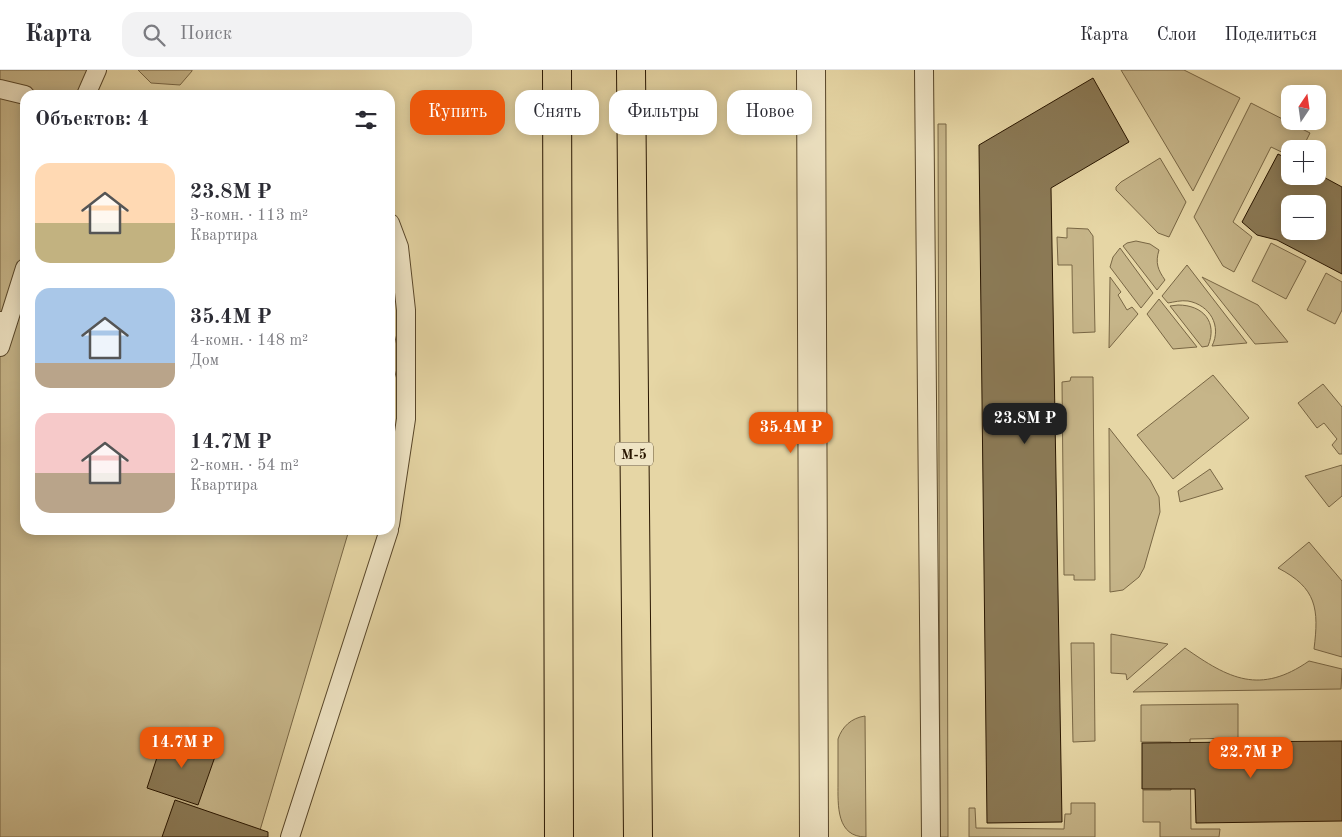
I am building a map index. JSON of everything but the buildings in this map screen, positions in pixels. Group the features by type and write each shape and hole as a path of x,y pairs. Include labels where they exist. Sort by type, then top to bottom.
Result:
{"highway":[{"path":"557,70 559,837"},
{"name":"М-5","path":"631,70 638,837"}],"street":[{"path":"811,70 814,837"}],"lane":[{"path":"88,90 97,70"},
{"path":"927,71 931,837"},
{"path":"0,89 20,95"},
{"path":"395,236 399,247 406,310 406,419 395,492"},
{"path":"0,348 4,321 20,281"},
{"path":"290,837 386,535"}],"shaded area":[{"path":"0,70 92,70 92,90 20,90 20,535 348,535 258,837 0,837"},
{"path":"138,70 192,71 180,85 151,83"},
{"path":"1121,70 1184,70 1240,98 1193,191"},
{"path":"1251,103 1281,118 1281,130 1304,130 1310,133 1306,140 1281,140 1281,152 1271,147 1233,222 1252,237 1234,272 1223,266 1194,217"},
{"path":"938,124 946,124 948,837 940,837"},
{"path":"1160,158 1186,202 1169,237 1158,233 1116,190 1116,187 1121,182"},
{"path":"1067,228 1088,229 1093,236 1095,332 1073,333 1072,265 1058,265 1057,237 1067,238"},
{"path":"1136,241 1150,244 1159,250 1158,266 1165,280 1157,290 1123,246"},
{"path":"1271,243 1306,261 1286,299 1252,281"},
{"path":"1120,248 1153,293 1141,308 1110,267 1113,257"},
{"path":"1187,265 1247,343 1212,346 1216,331 1215,324 1208,312 1196,303 1188,301 1168,303 1162,296"},
{"path":"1326,273 1342,282 1342,310 1335,324 1307,310"},
{"path":"1110,277 1121,292 1118,295 1127,310 1132,307 1138,314 1109,348"},
{"path":"1202,277 1258,305 1288,342 1255,344"},
{"path":"1159,299 1197,347 1173,349 1147,314"},
{"path":"1178,305 1195,308 1206,316 1211,329 1208,346 1202,347 1170,306"},
{"path":"395,338 400,358 395,376"},
{"path":"1213,375 1249,418 1173,479 1137,435"},
{"path":"1071,377 1093,377 1095,580 1074,580 1074,575 1064,575 1062,382 1070,381"},
{"path":"1323,384 1342,407 1342,454 1339,454 1332,445 1337,439 1324,423 1317,428 1298,403"},
{"path":"1109,428 1150,480 1159,497 1160,512 1144,568 1139,577 1123,590 1110,592"},
{"path":"1342,465 1342,496 1329,507 1305,476"},
{"path":"1210,469 1223,489 1180,502 1178,491"},
{"path":"1309,542 1342,581 1342,657 1314,649 1315,611 1308,592 1301,583 1278,568"},
{"path":"1111,634 1168,644 1127,680 1126,674 1111,673"},
{"path":"1071,643 1094,643 1095,741 1073,742"},
{"path":"1185,648 1216,668 1245,679 1275,678 1309,661 1342,669 1341,689 1133,692"},
{"path":"1238,704 1238,738 1190,739 1191,829 1220,829 1219,837 1160,837 1160,822 1143,822 1143,790 1171,790 1171,742 1141,742 1141,705"},
{"path":"865,716 866,837 856,836 844,826 839,810 838,792 838,739 848,724 855,719"},
{"path":"1071,803 1095,803 1095,837 969,837 969,808 975,808 976,828 1064,829 1065,814 1071,814"}]}
